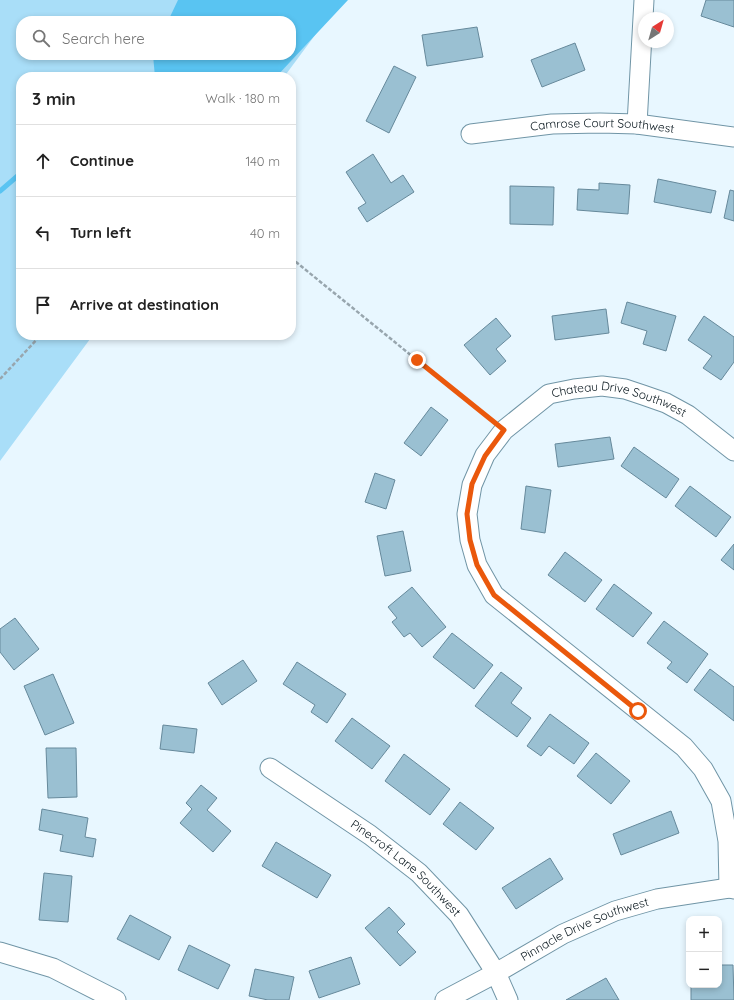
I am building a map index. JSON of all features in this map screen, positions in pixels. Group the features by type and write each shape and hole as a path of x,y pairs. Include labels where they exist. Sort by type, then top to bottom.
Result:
{"street":[{"path":"637,124 644,0"},
{"name":"Camrose Court Southwest","path":"471,134 552,124 637,124 734,137"},
{"name":"Chateau Drive Southwest","path":"731,888 728,841 721,801 703,769 684,747 494,595 477,565 470,540 467,514 472,484 485,456 504,430 548,394 602,386 625,389 666,403 688,415 734,451"},
{"name":"Pinecroft Lane Southwest","path":"270,768 370,835 419,873 459,915 496,973 508,1000"},
{"name":"Pinnacle Drive Southwest","path":"445,1000 496,973 562,934 615,911 657,899 731,888"},
{"path":"0,952 53,968 116,1000"}],"path":[{"path":"296,262 504,430"},
{"path":"0,379 36,340"}],"shaded area":[{"path":"0,0 341,0 288,72 16,72 16,340 89,340 0,461"}],"water":[{"path":"178,0 348,0 296,56 296,16 170,16"},
{"path":"153,60 292,60 281,72 155,72"}],"building":[{"path":"706,0 734,0 734,27 701,16"},
{"path":"477,27 483,57 427,66 422,35"},
{"path":"575,43 585,70 542,87 531,60"},
{"path":"394,66 416,77 389,133 366,121"},
{"path":"373,154 391,183 403,175 414,192 367,222 358,208 366,203 346,172"},
{"path":"658,179 716,191 711,213 654,202"},
{"path":"599,183 630,185 628,214 577,210 578,189 599,190"},
{"path":"510,186 554,187 553,225 510,224"},
{"path":"730,190 734,191 734,221 724,218"},
{"path":"627,302 676,316 666,351 643,344 647,331 621,323"},
{"path":"606,309 609,333 555,340 552,316"},
{"path":"704,316 734,337 734,362 721,380 703,368 712,356 688,340"},
{"path":"496,318 511,336 496,349 506,361 490,375 464,345"},
{"path":"431,407 448,420 421,456 404,443"},
{"path":"610,437 614,459 558,467 555,444"},
{"path":"634,447 679,479 666,498 621,466"},
{"path":"375,473 395,480 386,509 365,502"},
{"path":"526,486 551,490 545,533 521,529"},
{"path":"690,486 731,517 716,537 675,506"},
{"path":"403,531 411,571 385,576 377,536"},
{"path":"734,544 734,570 721,560"},
{"path":"565,552 602,580 585,602 548,575"},
{"path":"614,584 652,613 633,637 596,609"},
{"path":"412,587 446,627 422,647 410,633 404,637 392,622 397,618 388,607"},
{"path":"15,618 39,649 14,670 0,652 0,629"},
{"path":"664,621 708,654 687,683 667,668 672,662 647,643"},
{"path":"452,633 493,665 474,689 433,657"},
{"path":"243,660 257,681 222,705 208,683"},
{"path":"297,662 346,694 327,723 311,712 315,705 283,684"},
{"path":"710,669 734,687 734,721 694,690"},
{"path":"501,672 522,688 511,703 531,718 517,737 475,706"},
{"path":"53,674 74,723 45,735 24,686"},
{"path":"550,714 589,743 574,764 549,746 541,756 527,746"},
{"path":"352,718 390,746 372,769 335,741"},
{"path":"163,725 197,729 194,753 160,749"},
{"path":"46,748 76,748 77,797 48,798"},
{"path":"596,753 630,781 611,804 577,776"},
{"path":"404,754 450,789 430,815 385,781"},
{"path":"201,785 217,798 207,810 231,831 213,852 180,823 192,809 186,803"},
{"path":"460,802 494,828 476,850 443,824"},
{"path":"42,809 88,818 85,837 96,839 93,857 60,851 63,835 39,830"},
{"path":"671,811 679,833 621,855 613,834"},
{"path":"276,842 331,875 317,898 262,866"},
{"path":"550,858 563,879 516,909 502,888"},
{"path":"44,873 72,876 68,922 39,920"},
{"path":"389,907 405,924 397,932 416,952 400,966 365,928"},
{"path":"130,915 171,937 159,960 117,939"},
{"path":"189,945 230,965 218,989 178,970"},
{"path":"351,957 360,984 319,998 309,971"},
{"path":"722,965 733,965 734,1000 691,1000 691,988 722,988"},
{"path":"255,969 294,977 289,1000 268,1000 249,996"},
{"path":"606,978 619,1000 566,1000"}],"waterway":[{"path":"0,191 16,177"}],"route":[{"path":"417,360 504,430 485,456 472,484 467,514 470,540 477,565 494,595 638,711"}]}
